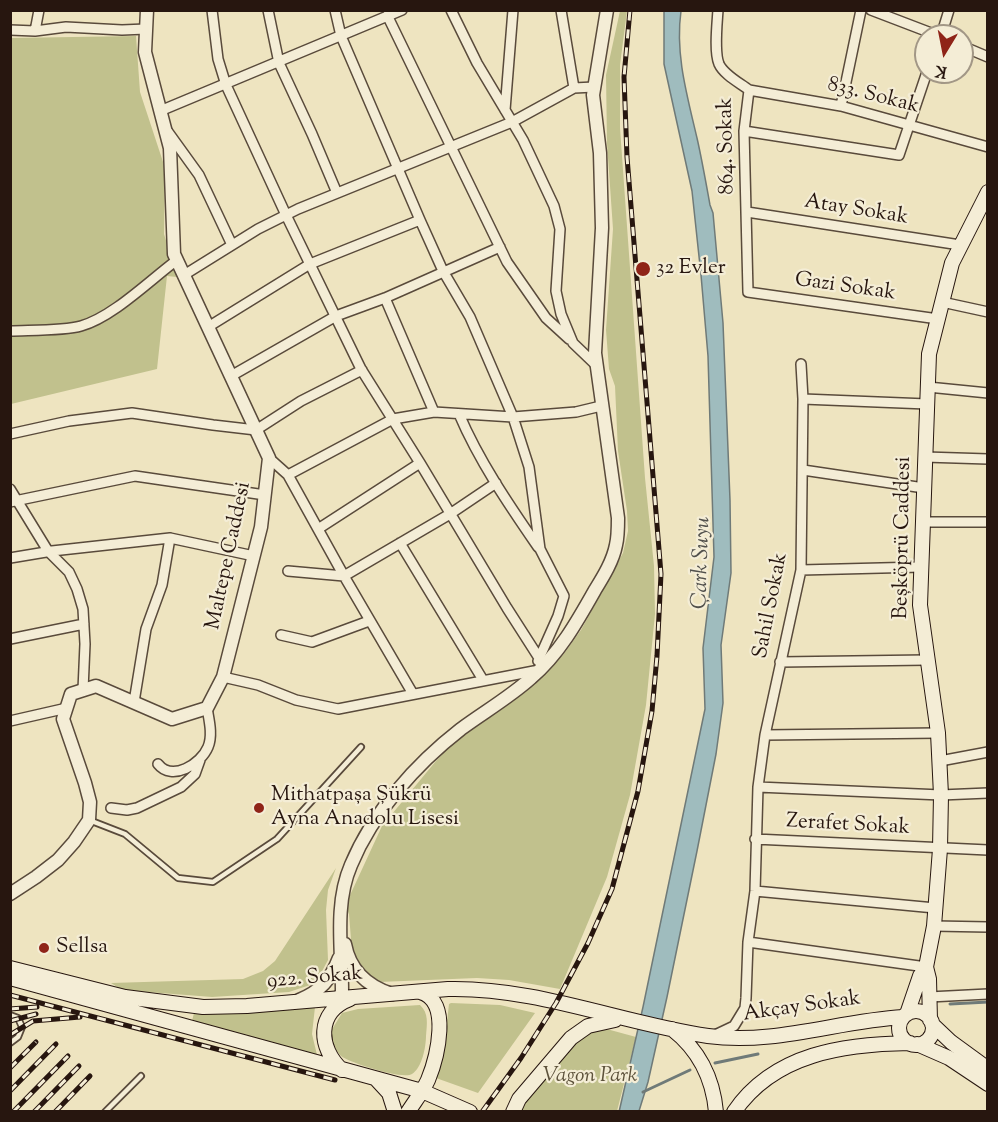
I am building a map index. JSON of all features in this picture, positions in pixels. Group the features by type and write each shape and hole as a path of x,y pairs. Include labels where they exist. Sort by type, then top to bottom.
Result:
{"main road":[{"name":"Beşköprü Caddesi","path":"926,966 934,926 940,849 941,795 938,733 920,604 929,354 952,263 987,192"},
{"path":"734,1112 744,1099 768,1078 787,1066 814,1054 864,1045 914,1044 930,1037 929,979 926,966"},
{"path":"926,966 899,1027 900,1032 905,1041 950,1058 987,1084"},
{"name":"922. Sokak","path":"10,968 107,993 163,1003 223,1007 290,1002 338,1004 358,997 448,989 485,990 536,998 672,1029"},
{"path":"10,978 422,1091 470,1112"},
{"path":"408,1112 428,1080 433,1062 439,1017 435,1000 420,992"},
{"path":"338,1004 326,1022 324,1039 329,1054 342,1070"},
{"path":"905,1015 920,1012 951,1042 987,1069"},
{"name":"Akçay Sokak","path":"672,1029 735,1038 772,1037 905,1015"},
{"name":"922. Sokak","path":"513,1112 519,1100 571,1038 588,1026 628,1020"},
{"path":"672,1029 690,1046 707,1071 715,1095 716,1112"},
{"path":"375,1078 389,1093 395,1112"},
{"path":"422,1091 460,1112"}],"street":[{"path":"35,32 39,10"},
{"name":"Maltepe Caddesi","path":"147,10 145,52 170,148 174,254 269,458 261,527 254,556 223,677 207,708"},
{"path":"212,10 218,59 226,85 286,215 362,370 539,658"},
{"path":"268,10 279,63 338,193"},
{"path":"334,10 341,36 420,220 443,271 470,317 513,417 529,467 540,549"},
{"path":"160,111 402,10"},
{"path":"452,10 477,63 523,140 554,206 560,229 556,291 561,314 573,343"},
{"path":"505,110 513,10"},
{"path":"561,10 574,88"},
{"path":"338,1004 341,901 350,867 362,844 392,796 427,759 552,658 574,627 605,572 616,545 618,518 601,406 596,342 602,228 600,153 593,95 607,10"},
{"name":"864. Sokak","path":"718,10 719,65 728,75 749,90 744,131 748,292"},
{"path":"841,106 861,10"},
{"path":"872,10 914,26"},
{"path":"388,14 450,148 524,289 546,318 597,366"},
{"path":"10,30 35,32 66,27 146,29"},
{"path":"744,131 899,155 923,84"},
{"path":"184,275 286,215 512,122 574,88 594,87"},
{"name":"833. Sokak","path":"749,90 841,106 987,147"},
{"path":"165,127 199,175 232,245"},
{"name":"Atay Sokak","path":"747,212 960,245"},
{"path":"208,327 310,264 420,220"},
{"path":"231,376 336,316 385,298 500,247"},
{"path":"10,331 80,326 115,310 128,297 177,260"},
{"name":"Gazi Sokak","path":"748,292 938,319"},
{"path":"385,298 434,412"},
{"path":"942,302 987,312"},
{"name":"Sahil Sokak","path":"713,1036 734,1026 745,1008 748,942 755,891 758,787 765,735 801,570 803,399 801,364"},
{"path":"10,434 69,421 132,413 213,426 256,430 301,401 362,370"},
{"path":"928,387 987,393"},
{"path":"803,399 927,404"},
{"path":"288,475 393,420 434,412 513,417 576,412 601,406"},
{"path":"459,414 468,435 496,483 540,549 564,596 558,616 532,675"},
{"path":"925,457 987,459"},
{"path":"269,458 288,475 369,621 413,694"},
{"path":"318,529 420,462"},
{"path":"803,470 924,488"},
{"path":"14,501 135,476 265,495"},
{"path":"288,571 344,576 450,514 496,483"},
{"path":"10,489 14,501 48,551 69,572 77,589 83,609 84,624 83,690"},
{"path":"923,522 987,522"},
{"path":"10,558 48,551 170,538 254,556"},
{"path":"134,702 146,629 162,585 170,538"},
{"path":"400,543 483,680"},
{"path":"801,570 921,567"},
{"path":"281,635 312,642 369,621"},
{"path":"10,639 84,624"},
{"path":"780,662 927,660"},
{"path":"223,677 258,685 296,700 338,709 483,680 532,675"},
{"path":"10,894 58,860 89,820 90,802 63,719 71,694 96,686 172,719 207,708 209,746 195,774 181,787 137,808 127,810 111,808"},
{"path":"10,721 67,708"},
{"path":"765,735 938,733"},
{"path":"940,761 987,752"},
{"path":"158,764 162,769 171,772 183,769 200,760"},
{"path":"758,787 941,795 987,793"},
{"name":"Zerafet Sokak","path":"755,839 987,850"},
{"path":"755,891 935,908"},
{"path":"341,917 351,964 363,979 379,989 394,994"},
{"path":"934,926 987,927"},
{"path":"748,942 926,966"},
{"path":"290,1002 306,998 325,984 332,976 340,954"},
{"path":"929,997 987,994"}],"lane":[{"path":"89,820 125,834 178,878 213,882 277,839 361,747"},
{"path":"10,1015 18,1018 22,1027 18,1037 10,1043"},
{"path":"105,1112 141,1076"}],"green space":[{"path":"620,11 627,11 620,65 620,128 645,478 654,566 655,614 646,705 630,795 607,877 560,989 509,980 477,978 379,982 359,968 352,952 349,914 345,906 382,826 458,737 563,655 581,630 623,553 628,531 627,511 618,451 615,386 609,369 606,330 613,229 607,143 606,75"},
{"path":"136,36 140,92 165,168 164,234 177,277 167,276 157,369 11,404 10,38"},
{"path":"336,868 328,890 326,910 328,960 313,984 289,992 212,997 122,990 111,983 243,979 263,971 275,961"},
{"path":"451,1003 500,1005 535,1013 478,1093 436,1078"},
{"path":"420,1005 427,1019 425,1046 421,1062 412,1074 398,1075 365,1066 341,1056 335,1048 331,1031 342,1013 358,1009"},
{"path":"315,1007 312,1034 317,1055 192,1021 194,1013 239,1013"},
{"name":"Vagon Park","path":"592,1025 636,1037 617,1111 514,1112 518,1102"}],"water":[{"path":"664,11 681,11 680,43 683,74 713,213 723,323 731,573 721,645 723,703 716,754 667,997 648,1082 639,1111 619,1112 705,709 703,648 714,557 708,356 701,275 692,191 664,64"}],"waterway":[{"path":"950,1004 988,1002"},
{"path":"715,1063 758,1054"},
{"path":"643,1092 690,1070"}],"railway":[{"path":"482,1112 521,1058 556,1003 588,943 612,889 638,791 652,711 661,574 627,157 624,77 630,10"},
{"path":"10,995 335,1080"},
{"path":"10,1009 37,1007"},
{"path":"10,1021 36,1014"},
{"path":"10,1035 33,1021 80,1017"},
{"path":"10,1068 36,1042"},
{"path":"10,1091 56,1044"},
{"path":"13,1112 68,1056"},
{"path":"34,1112 79,1066"},
{"path":"55,1112 90,1076"}],"place":[{"name":"32 Evler","path":"643,269"},
{"name":"Mithatpaşa Şükrü Ayna Anadolu Lisesi","path":"259,808"},
{"name":"Sellsa","path":"44,948"}],"water label":[{"name":"Çark Suyu","path":"703,563"}]}
